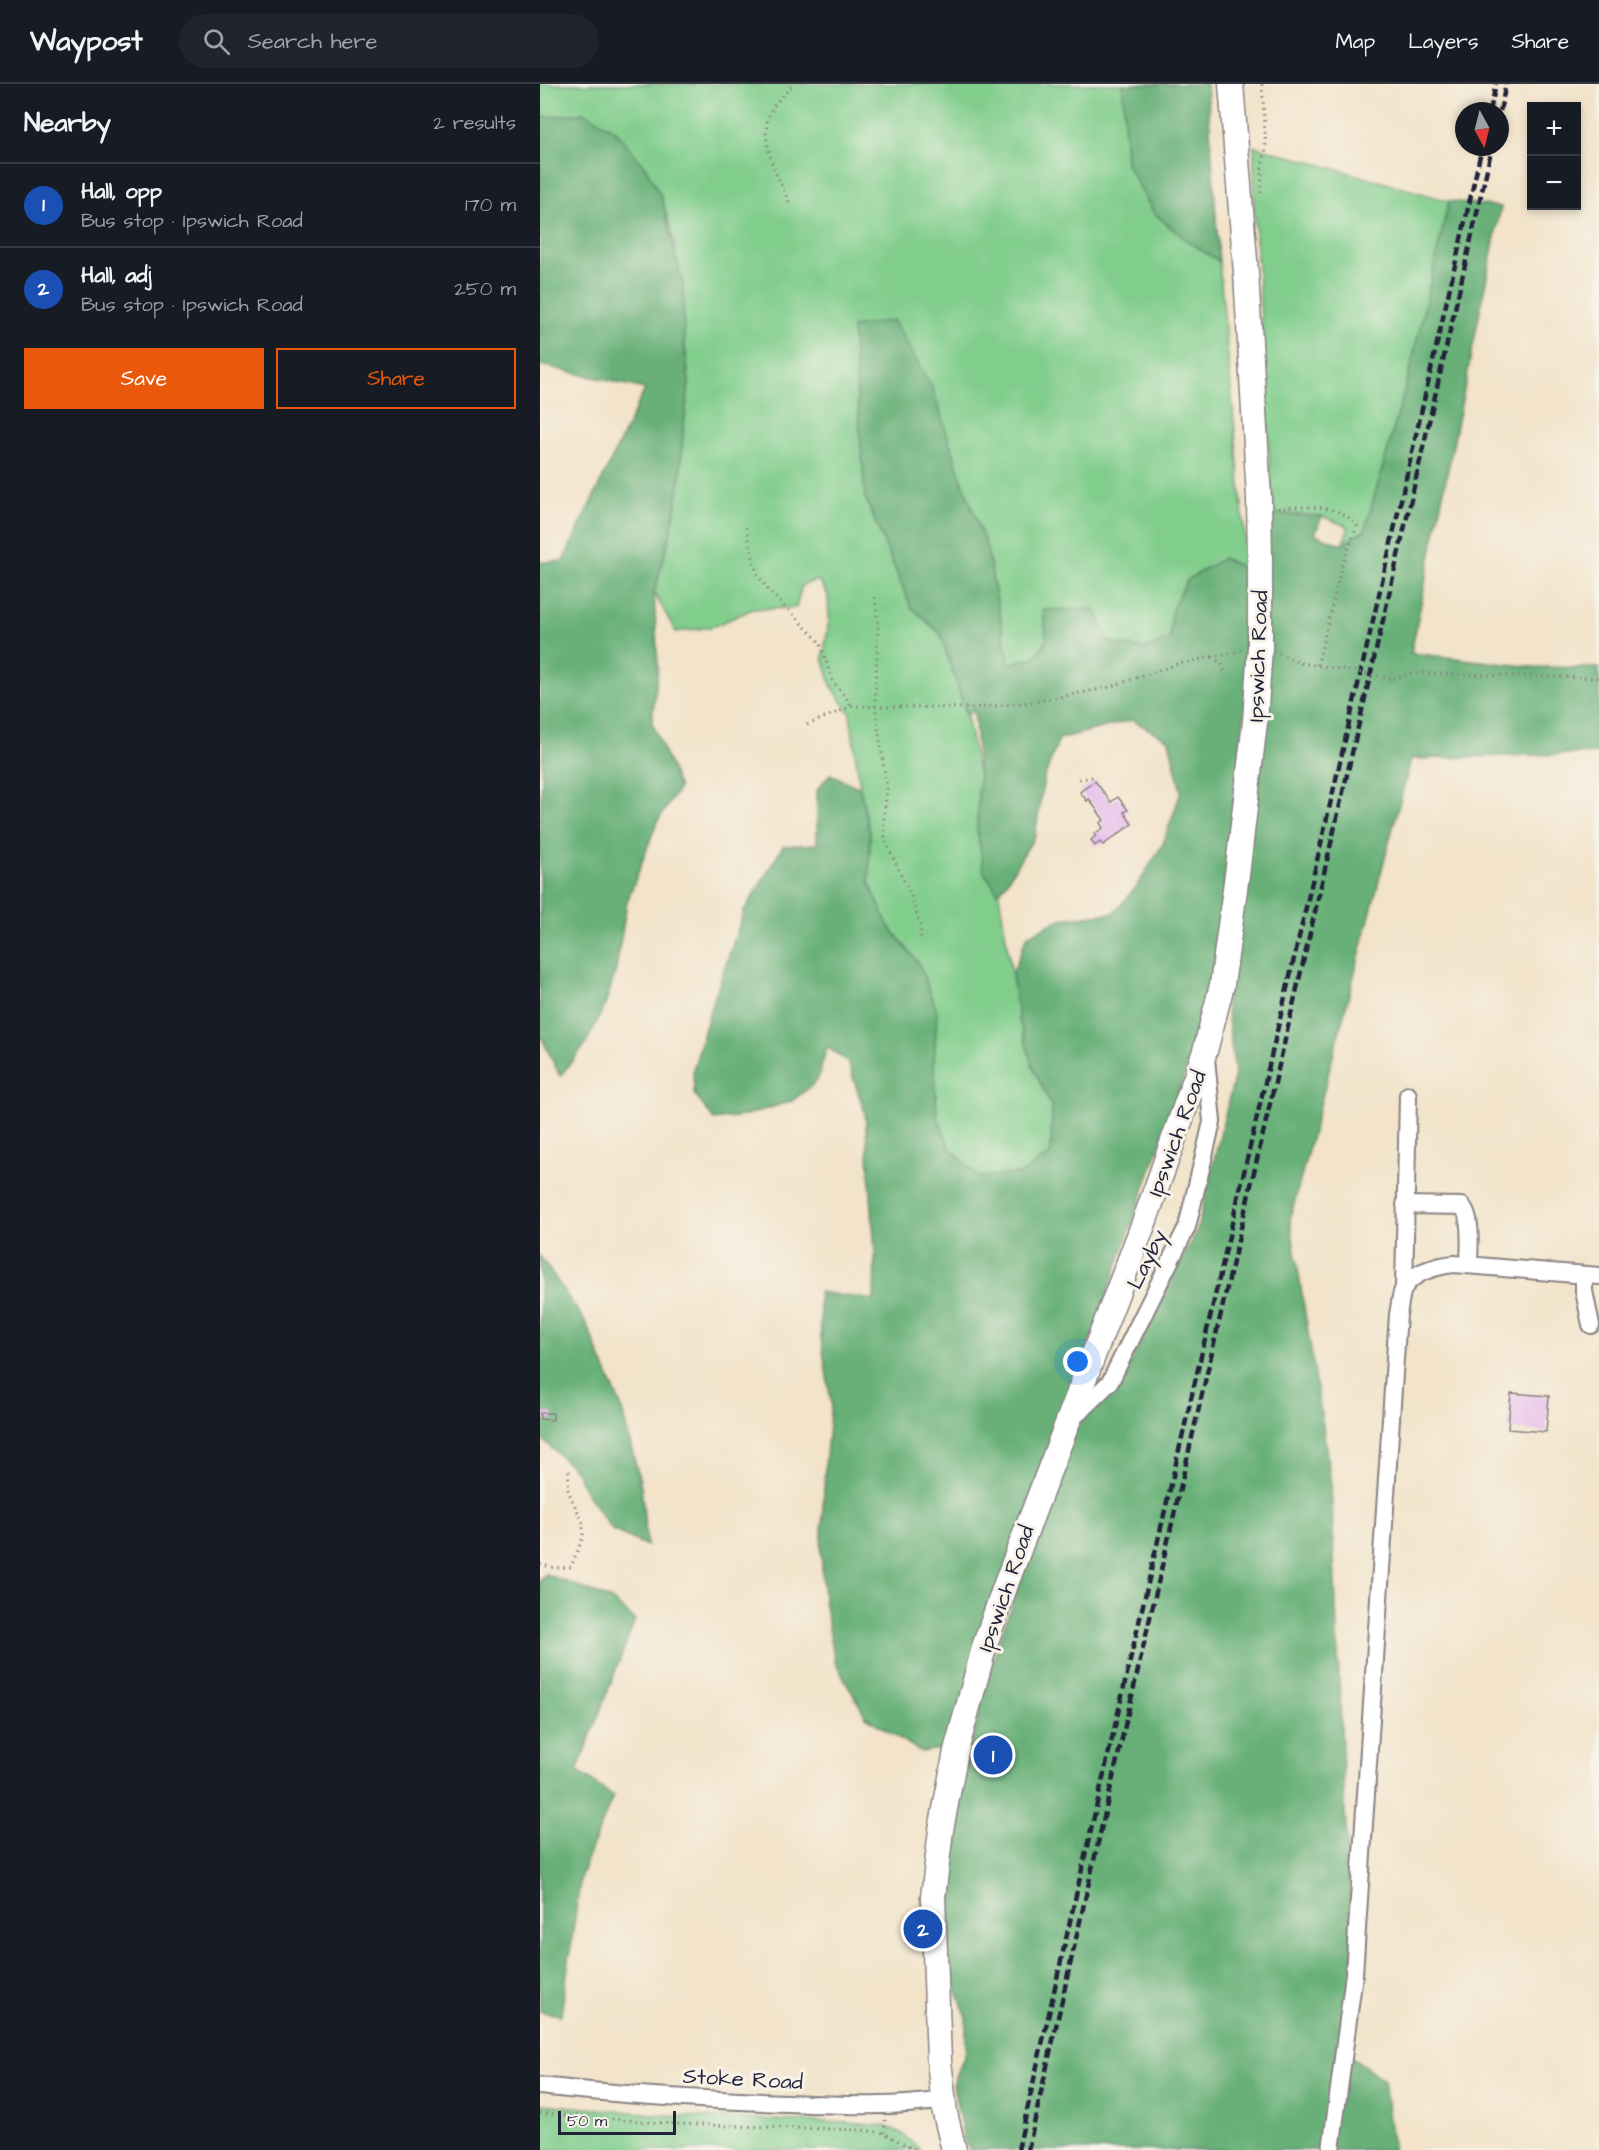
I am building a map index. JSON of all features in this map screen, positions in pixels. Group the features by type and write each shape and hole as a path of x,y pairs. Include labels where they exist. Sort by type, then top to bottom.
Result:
{"highway":[{"name":"Ipswich Road","path":"954,2150 939,2061 933,1897 941,1830 956,1751 985,1644 1205,1051 1222,985 1238,867 1256,722 1251,652 1259,498 1246,273 1231,84"}],"street":[{"name":"Layby","path":"1065,1426 1110,1382 1186,1227 1212,1122 1205,1051"},
{"path":"1331,2150 1354,1974 1398,1314 1404,1288 1408,1095"},
{"path":"1405,1205 1462,1206 1466,1209 1469,1265"},
{"path":"1404,1288 1422,1272 1439,1266 1469,1265 1592,1276 1584,1291 1591,1325"},
{"name":"Stoke Road","path":"540,2085 587,2091 766,2102 879,2106 944,2100"}],"path":[{"path":"789,202 770,156 767,127 769,114 779,98 793,84"},
{"path":"1261,196 1262,165 1266,148 1262,84"},
{"path":"1278,508 1316,507 1342,513 1352,519 1357,526 1342,565 1317,667"},
{"path":"746,527 760,578 768,590 820,642 832,680 852,706"},
{"path":"875,597 878,625 875,706 887,789 884,816 885,840 911,897 920,924 921,940"},
{"path":"807,725 852,706 974,708 1033,702 1106,688 1177,664 1251,652 1282,653 1299,663 1393,679 1412,673 1599,678"},
{"path":"1212,657 1221,663 1224,671"},
{"path":"1079,779 1093,777"},
{"path":"540,1564 554,1568 571,1568 583,1537 583,1523 568,1491 569,1470"},
{"path":"540,2114 675,2124 861,2130 884,2133 915,2150"}],"green space":[{"path":"540,84 1123,84 1126,163 1154,213 1187,241 1219,261 1248,570 1223,558 1172,609 1170,639 1144,649 1108,641 1044,610 1047,640 1035,657 1009,664 987,549 961,478 860,416 865,497 911,607 940,633 967,716 979,777 977,829 984,872 999,894 1019,1020 1034,1070 1052,1107 1051,1153 1021,1174 978,1177 950,1148 937,1116 934,1065 919,964 888,925 869,882 870,834 860,788 850,713 831,685 823,658 829,621 828,595 818,580 802,585 796,608 753,609 712,627 676,632 654,593 671,531 680,481 689,383 674,241 661,196 645,167 585,113 540,118"},
{"path":"1123,84 1207,84 1219,261 1187,241 1154,213 1126,163"},
{"path":"585,113 617,132 645,167 661,196 683,284 684,341 689,383 680,481 671,531 654,593 658,667 652,722 679,788 657,822 627,902 616,969 606,1003 585,1045 560,1076 540,1034 540,831 543,743 540,738 540,562 563,561 645,389 540,365 540,118"},
{"path":"1254,146 1449,201 1410,371 1365,530 1342,545 1349,527 1322,516 1273,514 1254,206"},
{"path":"1449,201 1501,207 1411,653 1533,667 1599,668 1599,753 1411,759 1290,1219 1331,1486 1354,1974 1344,2051 1384,2080 1393,2150 970,2150 964,2141 953,2085 966,2051 966,2015 944,1952 946,1896 953,1829 969,1750 998,1643 1075,1428 1120,1384 1197,1230 1235,1074 1226,1003 1269,517 1273,514 1322,516 1315,534 1342,545 1365,530 1410,371"},
{"path":"893,320 933,389 961,478 987,549 1009,664 1035,657 1047,641 1043,610 1095,609 1108,642 1144,649 1170,639 1172,609 1187,580 1223,558 1248,570 1251,661 1210,1003 947,1748 921,1752 866,1717 835,1662 824,1600 821,1551 831,1403 821,1338 819,1292 874,1300 875,1252 865,1113 848,1062 827,1047 817,1081 792,1101 743,1116 714,1120 694,1094 693,1070 710,1011 744,911 783,846 817,844 817,790 830,774 860,788 870,834 869,882 888,925 919,964 937,1011 934,1065 937,1116 950,1148 978,1177 1021,1174 1051,1153 1052,1107 1034,1070 1019,1020 1012,975 1027,936 1060,919 1114,913 1137,886 1162,846 1181,792 1169,740 1132,720 1059,739 1044,778 1035,836 999,894 984,872 977,829 979,777 974,709 967,716 940,633 911,607 865,497 852,327"},
{"path":"540,1256 586,1323 621,1406 641,1486 647,1546 612,1530 586,1493 576,1471 540,1437"},
{"path":"546,1574 610,1599 635,1620 577,1771 613,1796 581,1875 561,2015 540,2012 540,1579"},
{"path":"540,2104 677,2116 885,2126 901,2133 921,2150 540,2150"}],"building":[{"path":"1095,781 1111,802 1118,797 1128,810 1124,812 1132,824 1103,845 1100,842 1095,846 1091,840 1096,836 1094,834 1103,828 1100,823 1104,820 1089,799 1087,801 1080,792"},
{"path":"1511,1393 1549,1396 1546,1432 1508,1429"},
{"path":"540,1413 553,1413 553,1420 540,1419"}],"railway":[{"path":"1492,102 1496,84"},
{"path":"1502,102 1506,84"},
{"path":"1018,2150 1480,156"},
{"path":"1028,2150 1490,156"}],"place":[{"name":"Hall, opp","path":"993,1755"},
{"name":"Hall, adj","path":"923,1929"}]}
